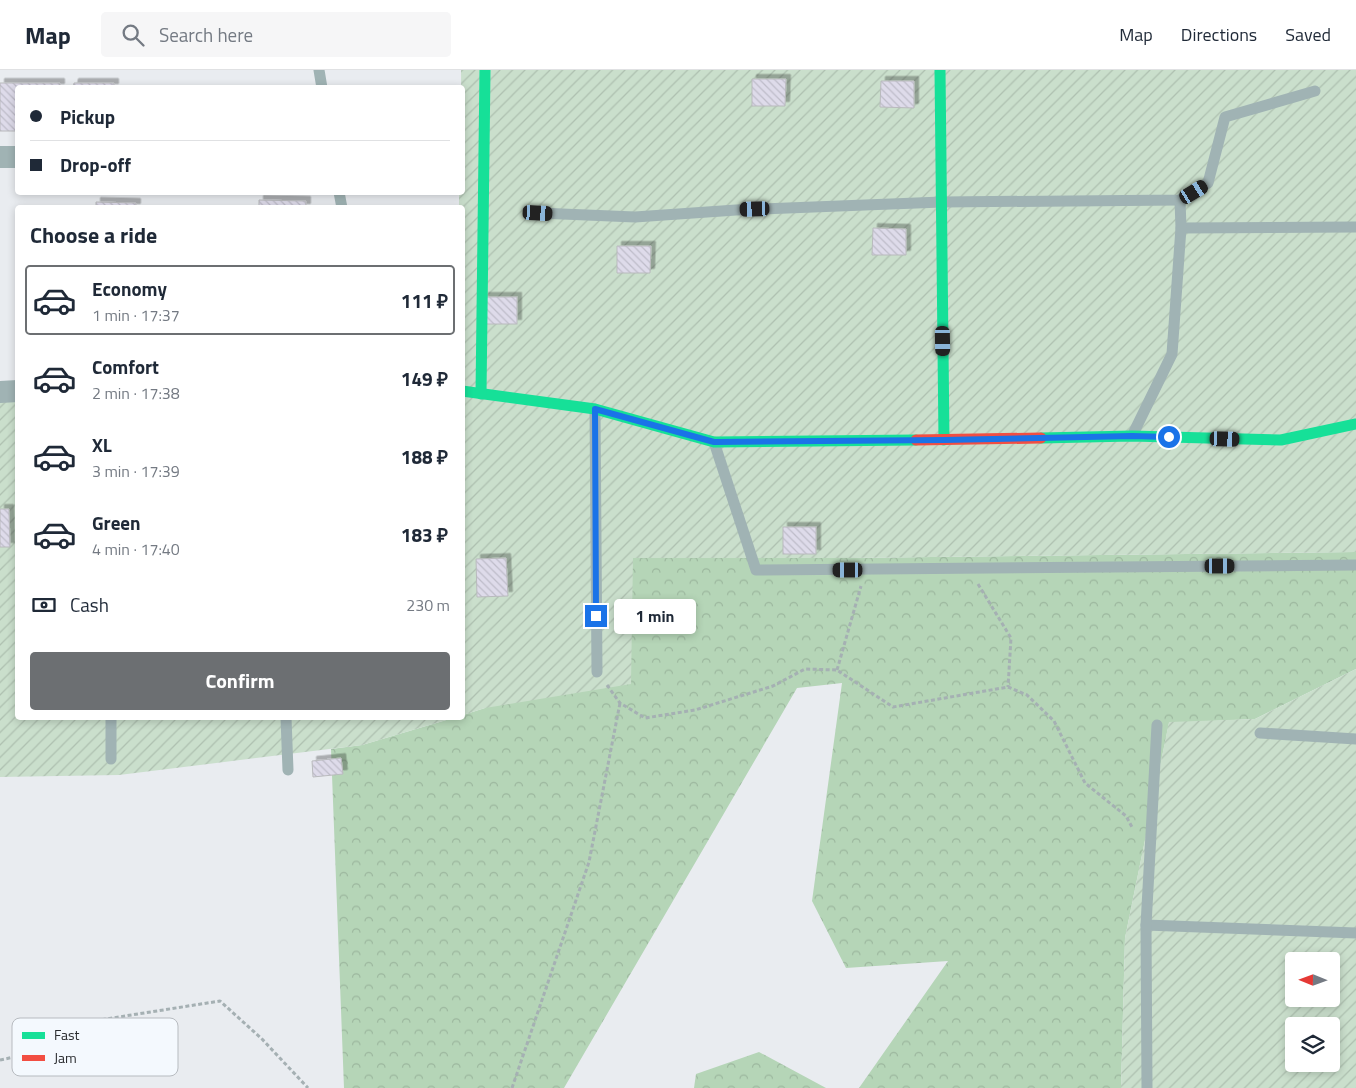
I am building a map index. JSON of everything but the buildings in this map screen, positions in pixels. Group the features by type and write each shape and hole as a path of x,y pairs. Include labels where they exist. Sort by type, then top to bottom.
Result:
{"street":[{"path":"482,394 485,70"},
{"path":"940,70 944,440"},
{"path":"0,157 15,157"},
{"path":"0,392 15,391"},
{"path":"465,391 595,409 714,442 1132,436 1281,440 1356,424"}],"lane":[{"path":"319,70 322,85"},
{"path":"538,213 635,217 736,210 942,202 1180,200 1208,184 1224,117 1315,91"},
{"path":"1132,436 1172,354 1181,228 1180,200"},
{"path":"1181,228 1356,227"},
{"path":"595,409 597,672"},
{"path":"714,442 756,570 1356,565"},
{"path":"111,720 111,759"},
{"path":"286,720 288,770"},
{"path":"1147,1088 1146,925 1157,725"},
{"path":"1260,733 1356,739"},
{"path":"1146,925 1356,933"}],"path":[{"path":"968,568 1011,638 1008,686"},
{"path":"837,670 866,569"},
{"path":"597,672 620,703 645,718 695,710 774,686 805,668 837,670 893,707 1008,686 1027,695 1054,721 1085,783 1126,816 1150,854"},
{"path":"512,1088 588,862 620,703"},
{"path":"112,1018 220,1001 262,1039 308,1088"}],"green space":[{"path":"461,70 1356,70 1356,552 847,558 633,558 631,684 485,708 465,714 465,205 459,205 459,195 465,195 465,85 461,85"},
{"path":"15,399 15,720 446,720 362,745 119,775 0,777 0,400"},
{"path":"1356,552 1356,669 1255,719 1169,723 1125,938 1121,1088 859,1088 948,961 846,968 812,901 842,683 797,688 564,1088 344,1088 331,749 362,745 446,720 465,720 465,714 485,708 632,558 847,558"},
{"path":"1356,669 1356,1088 1121,1088 1125,938 1169,722 1255,719"},
{"path":"759,1052 826,1088 694,1088 696,1074"}],"traffic: fast":[{"path":"481,394 485,70"},
{"path":"940,70 944,440"},
{"path":"465,391 595,409 714,442 916,440"},
{"path":"1041,438 1132,436 1281,440 1356,424"}],"traffic: jam":[{"path":"916,440 1041,438"}],"route":[{"path":"596,616 595,409 714,442 1169,437"}]}
